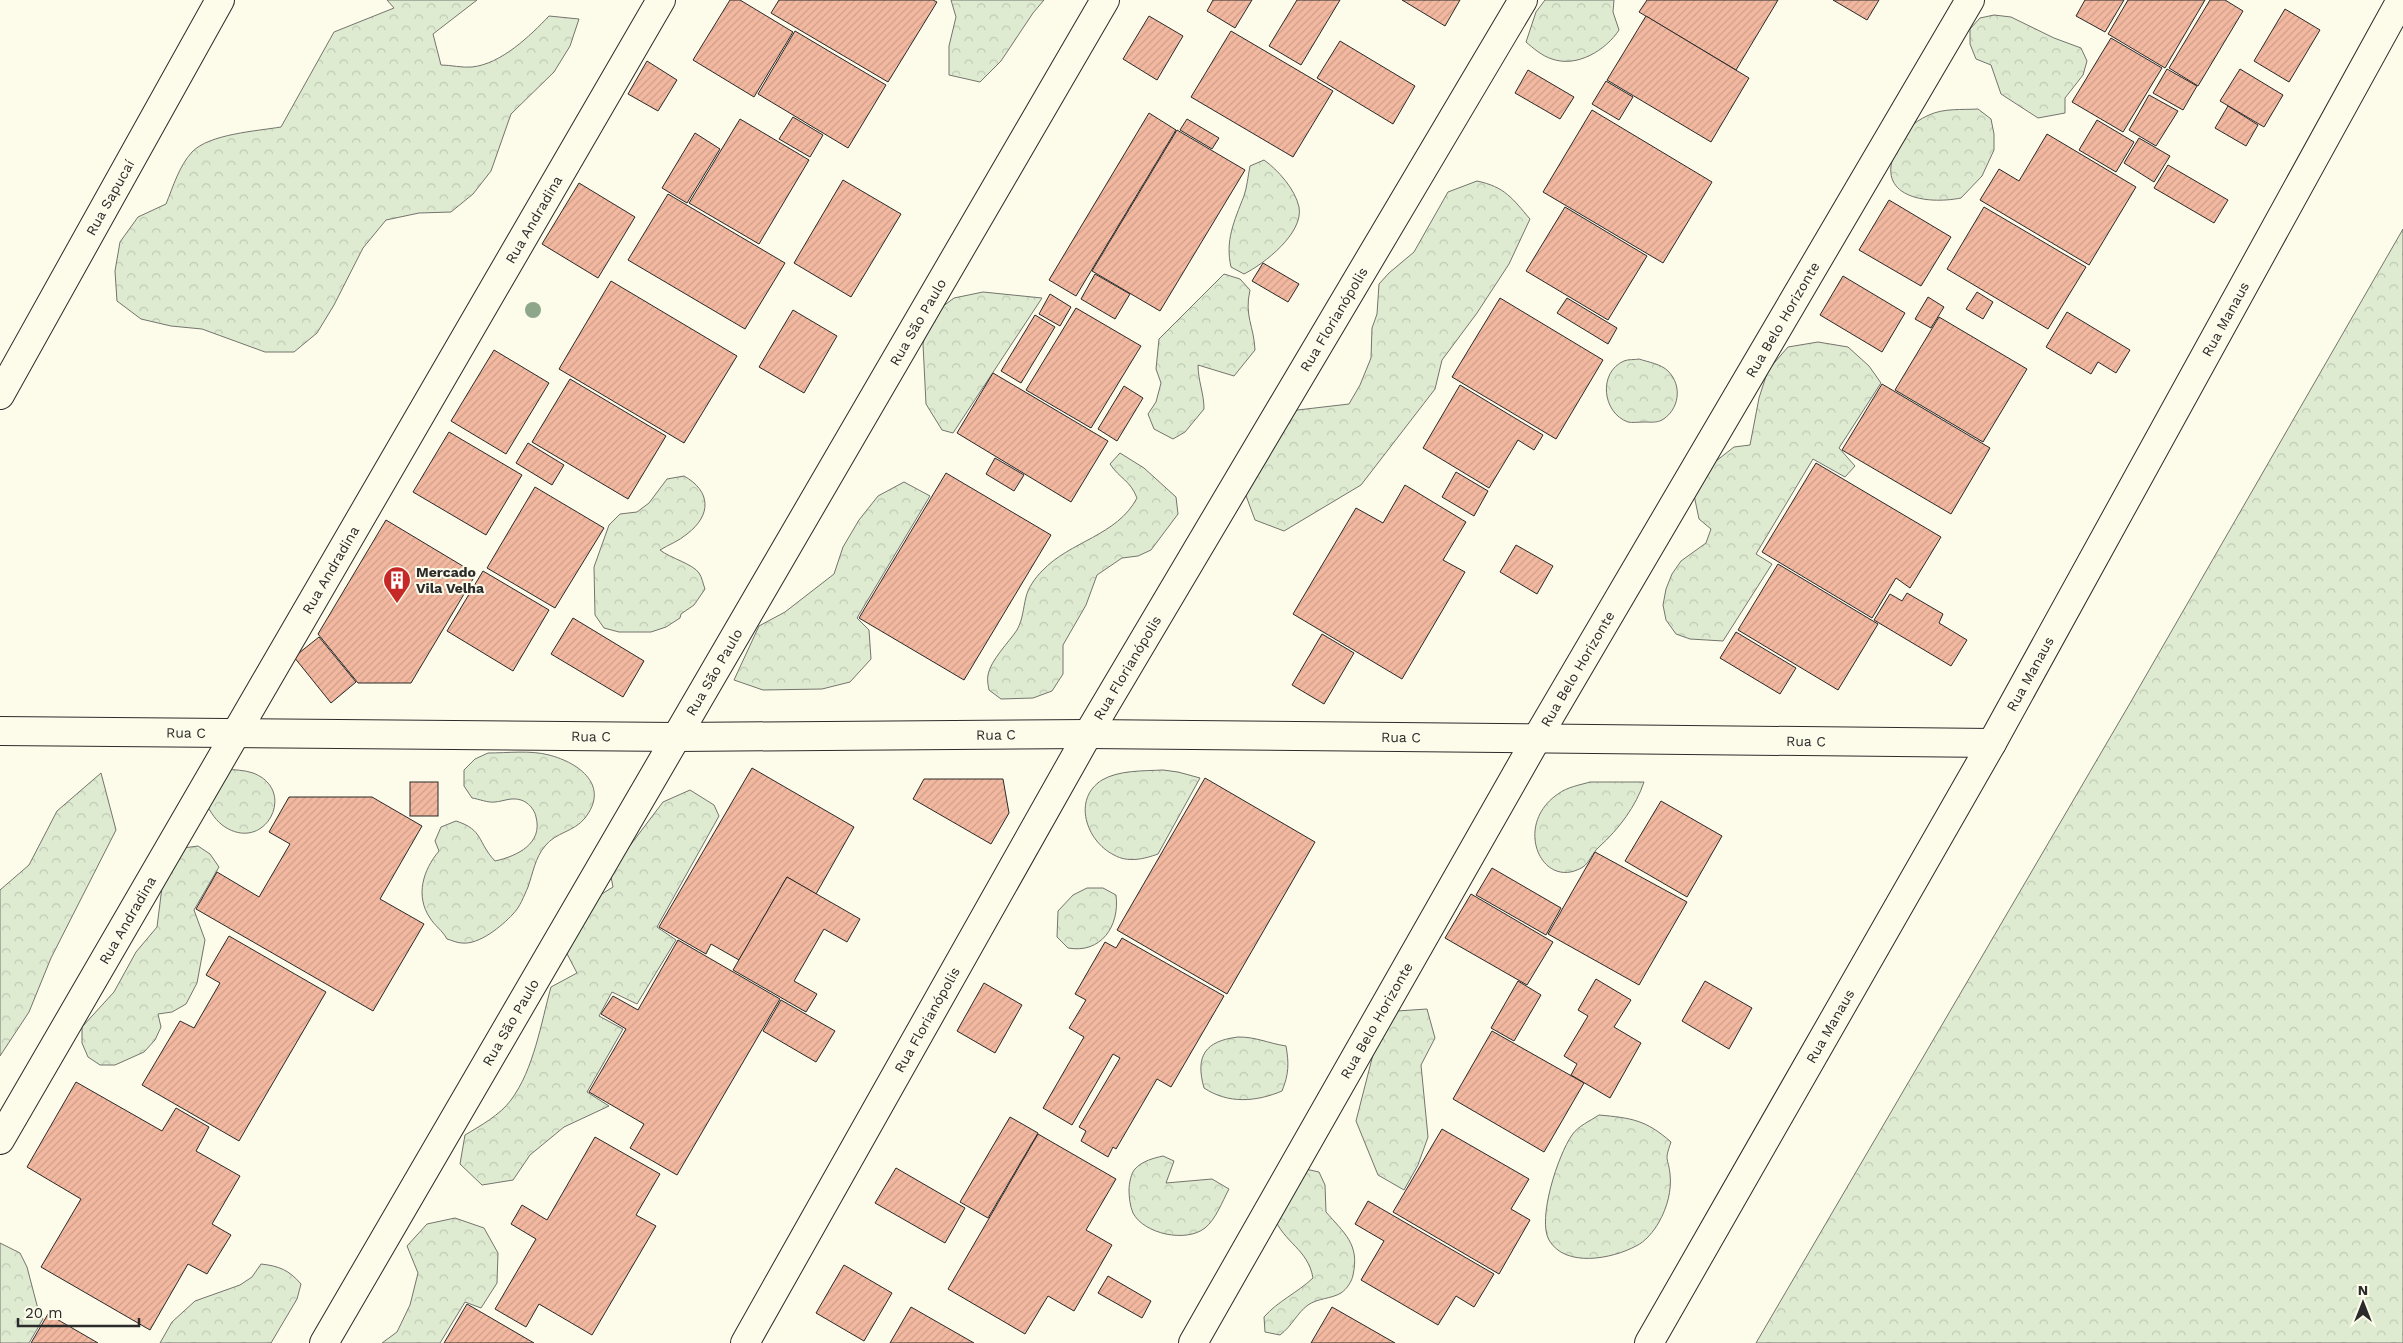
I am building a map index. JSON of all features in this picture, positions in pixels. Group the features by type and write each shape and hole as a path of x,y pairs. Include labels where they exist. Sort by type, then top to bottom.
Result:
{"street":[{"name":"Rua Sapucaí","path":"0,395 220,0"},
{"name":"Rua Andradina","path":"0,1140 661,0"},
{"name":"Rua São Paulo","path":"324,1343 1105,0"},
{"name":"Rua Florianópolis","path":"746,1343 1088,734 1523,0"},
{"name":"Rua Belo Horizonte","path":"1193,1343 1537,738 1970,0"},
{"name":"Rua Manaus","path":"1649,1343 1992,743 2402,0"},
{"name":"Rua C","path":"0,731 677,737 1088,734 1992,743"}],"green space":[{"path":"387,0 477,0 433,34 441,65 472,67 483,65 494,61 514,48 549,16 579,19 570,46 554,72 511,114 491,171 473,194 451,212 419,213 386,220 363,248 334,305 317,333 294,352 265,352 202,329 171,326 141,319 117,301 115,271 120,242 138,217 166,204 180,170 192,152 200,146 221,137 281,127 334,32 394,8"},
{"path":"951,0 1044,0 1033,13 1001,61 980,82 949,75 949,46 956,17"},
{"path":"1545,0 1614,0 1613,12 1619,30 1607,44 1581,59 1562,61 1548,58 1526,42 1536,12"},
{"path":"1994,15 2011,17 2054,38 2081,48 2087,61 2083,75 2065,98 2065,113 2038,118 2001,94 1991,65 1976,59 1970,44 1970,29 1980,18"},
{"path":"1978,109 1991,119 1994,134 1994,150 1982,176 1961,198 1933,200 1919,198 1907,194 1898,188 1892,178 1891,166 1896,150 1905,133 1917,121 1947,110"},
{"path":"1264,160 1275,169 1294,193 1299,207 1299,217 1289,237 1281,247 1262,263 1244,274 1231,267 1229,258 1230,240 1245,193 1250,166"},
{"path":"1477,181 1487,183 1507,194 1530,219 1509,264 1477,313 1442,360 1435,389 1361,485 1284,531 1255,520 1245,493 1289,411 1349,404 1360,385 1371,358 1372,328 1377,314 1379,284 1414,252 1448,192"},
{"path":"2403,229 2403,1343 1756,1343 2129,705"},
{"path":"1224,274 1240,279 1250,290 1248,307 1255,350 1234,376 1198,365 1204,409 1185,432 1173,439 1154,429 1148,414 1156,402 1161,383 1156,369 1159,339"},
{"path":"983,292 1042,298 953,433 942,430 926,404 923,344 930,316 954,298"},
{"path":"1818,342 1848,347 1869,366 1881,383 1839,448 1855,466 1845,477 1813,459 1756,554 1772,564 1723,641 1690,639 1676,634 1666,620 1663,605 1666,589 1672,574 1681,561 1706,543 1711,529 1699,519 1693,490 1698,475 1734,447 1750,445 1759,398 1768,370 1788,347"},
{"path":"1639,359 1658,365 1668,371 1676,384 1677,397 1675,404 1668,416 1660,421 1628,422 1619,417 1608,402 1606,392 1610,374 1616,366 1624,361"},
{"path":"1120,453 1144,468 1176,497 1178,514 1151,550 1138,556 1122,558 1097,575 1086,605 1063,645 1063,674 1052,691 1033,698 1001,699 989,690 989,670 1019,626 1027,594 1032,583 1053,561 1118,521 1137,498 1128,483 1110,464"},
{"path":"684,476 693,482 703,496 705,503 704,511 695,527 677,541 660,550 696,570 701,576 705,589 694,605 681,614 680,618 666,627 651,632 619,632 604,628 595,615 594,567 609,525 620,514 637,512 649,503 667,479"},
{"path":"904,482 930,496 857,618 869,630 871,659 850,682 822,689 763,690 734,680 759,626 785,612 834,574 843,547 859,520 878,496"},
{"path":"488,753 534,753 560,759 581,770 588,777 593,786 594,796 592,806 581,823 549,841 545,846 537,861 523,898 513,914 497,929 483,938 469,943 460,943 447,939 430,918 425,910 423,901 423,883 433,858 439,851 435,841 441,827 456,821 471,828 495,861 520,852 527,847 536,834 536,817 529,804 517,799 492,802 472,798 464,786 464,770 475,759"},
{"path":"226,769 253,773 266,781 273,792 275,804 271,816 264,826 253,832 240,833 225,827 214,816 206,803"},
{"path":"1163,770 1200,778 1158,854 1142,859 1130,860 1114,855 1104,849 1090,830 1086,819 1085,808 1087,798 1093,788 1102,780 1116,774"},
{"path":"101,773 116,830 51,958 29,1012 0,1056 0,890 29,865 57,811"},
{"path":"1590,782 1644,782 1626,817 1583,867 1568,872 1555,870 1545,863 1538,851 1535,837 1537,822 1544,807 1558,794 1569,788"},
{"path":"690,790 714,805 719,816 657,927 676,940 637,1004 612,992 599,1016 623,1029 587,1092 609,1106 564,1127 530,1155 513,1180 482,1185 460,1164 465,1135 501,1111 519,1088 536,1045 551,987 577,973 563,946 589,902 613,887 610,872 663,802"},
{"path":"198,846 210,854 219,867 194,910 205,940 197,983 186,1004 172,1012 158,1014 161,1027 155,1040 144,1052 115,1065 100,1065 88,1057 82,1043 82,1027 114,992 136,952 157,927 164,871 183,848"},
{"path":"1087,888 1103,888 1116,895 1115,917 1106,935 1099,942 1090,947 1080,949 1068,948 1057,937 1058,911 1073,895"},
{"path":"1427,1009 1435,1038 1421,1065 1428,1137 1418,1165 1404,1190 1378,1175 1356,1121 1378,1035 1397,1011"},
{"path":"1238,1037 1286,1046 1288,1068 1282,1091 1272,1095 1242,1100 1223,1097 1204,1088 1201,1067 1205,1052 1210,1046 1218,1042"},
{"path":"1599,1115 1638,1121 1654,1129 1671,1142 1667,1156 1670,1174 1670,1193 1659,1222 1643,1242 1626,1251 1615,1254 1602,1257 1577,1258 1566,1255 1556,1249 1549,1240 1546,1230 1547,1203 1555,1171 1566,1144 1581,1126"},
{"path":"1163,1156 1174,1161 1166,1183 1212,1179 1229,1189 1212,1220 1197,1233 1177,1235 1156,1231 1138,1220 1133,1213 1129,1190 1130,1179 1134,1171 1145,1162"},
{"path":"1301,1168 1319,1172 1325,1185 1326,1212 1349,1240 1355,1264 1352,1280 1343,1291 1308,1305 1280,1335 1265,1332 1264,1317 1275,1306 1313,1278 1306,1260 1278,1226 1274,1217"},
{"path":"455,1218 484,1228 498,1253 497,1283 481,1308 465,1302 440,1343 382,1343 397,1332 410,1305 418,1273 407,1246 427,1224"},
{"path":"0,1243 20,1253 27,1267 38,1309 43,1319 29,1343 0,1343"},
{"path":"261,1264 283,1270 292,1275 301,1284 297,1299 271,1343 160,1343 172,1322 195,1301 240,1285 252,1277"}],"building":[{"path":"730,0 740,0 793,32 754,97 693,60"},
{"path":"779,0 933,0 937,2 888,82 771,13"},
{"path":"1213,0 1252,0 1235,28 1207,11"},
{"path":"1297,0 1340,0 1301,65 1269,46"},
{"path":"1402,0 1460,0 1445,26"},
{"path":"1647,0 1778,0 1736,70 1639,12"},
{"path":"1833,0 1879,0 1867,20"},
{"path":"2085,0 2124,0 2105,32 2076,16"},
{"path":"2128,0 2205,0 2165,68 2108,34"},
{"path":"2210,0 2225,0 2243,11 2198,86 2169,68"},
{"path":"2285,9 2320,30 2289,82 2254,61"},
{"path":"1149,16 1183,36 1157,80 1123,59"},
{"path":"1646,16 1749,78 1711,142 1607,80"},
{"path":"795,31 886,85 848,148 758,94"},
{"path":"1231,31 1333,91 1293,157 1191,97"},
{"path":"2111,38 2162,68 2123,132 2072,102"},
{"path":"1340,41 1415,86 1393,124 1317,78"},
{"path":"647,61 677,80 658,111 628,94"},
{"path":"2167,69 2197,86 2183,110 2153,93"},
{"path":"2240,69 2283,95 2264,127 2220,101"},
{"path":"1528,70 1574,97 1560,119 1515,93"},
{"path":"1606,81 1633,97 1619,120 1592,104"},
{"path":"2149,95 2178,111 2156,146 2129,130"},
{"path":"2228,106 2258,125 2246,146 2215,128"},
{"path":"1592,110 1712,182 1663,263 1543,192"},
{"path":"1149,113 1176,130 1076,296 1049,280"},
{"path":"793,117 823,135 810,157 779,139"},
{"path":"740,119 809,160 759,244 689,203"},
{"path":"1187,119 1219,138 1212,149 1180,130"},
{"path":"2097,120 2134,142 2116,172 2079,150"},
{"path":"1177,130 1245,170 1160,311 1092,271"},
{"path":"695,133 720,149 687,203 662,188"},
{"path":"2047,134 2136,187 2089,265 1980,200 1999,169 2019,181"},
{"path":"2139,138 2170,156 2154,182 2124,163"},
{"path":"2168,165 2228,200 2214,223 2154,188"},
{"path":"843,180 901,214 851,297 794,263"},
{"path":"579,183 635,217 598,278 542,244"},
{"path":"668,194 785,263 745,329 628,260"},
{"path":"1889,200 1951,237 1921,286 1859,250"},
{"path":"1565,207 1647,256 1608,320 1526,271"},
{"path":"1984,207 2086,267 2048,329 1947,269"},
{"path":"1263,263 1299,284 1288,302 1252,281"},
{"path":"1095,274 1130,294 1115,319 1081,299"},
{"path":"1843,276 1905,313 1882,352 1820,315"},
{"path":"611,281 737,356 684,443 559,369"},
{"path":"1977,292 1993,302 1983,319 1966,309"},
{"path":"1050,294 1071,307 1060,326 1039,314"},
{"path":"1928,297 1944,307 1931,328 1915,319"},
{"path":"1500,298 1603,360 1556,439 1452,377"},
{"path":"1567,298 1617,328 1608,344 1557,313"},
{"path":"1076,308 1141,346 1091,428 1026,390"},
{"path":"793,310 837,336 804,393 759,367"},
{"path":"2067,312 2130,350 2116,373 2098,362 2091,374 2046,347"},
{"path":"1035,315 1055,327 1021,383 1001,371"},
{"path":"1939,317 2027,369 1983,442 1895,390"},
{"path":"494,350 549,383 506,454 451,421"},
{"path":"993,373 1108,441 1071,502 957,433"},
{"path":"570,379 666,436 628,499 532,442"},
{"path":"1882,384 1990,448 1951,514 1842,450"},
{"path":"1460,385 1543,435 1534,450 1518,440 1489,488 1423,448"},
{"path":"1124,386 1143,398 1117,441 1098,429"},
{"path":"449,432 522,475 486,535 413,492"},
{"path":"528,443 564,465 552,485 516,463"},
{"path":"995,458 1024,475 1014,491 986,474"},
{"path":"1816,463 1941,537 1910,588 1896,578 1872,618 1762,552"},
{"path":"1456,472 1488,491 1474,516 1442,497"},
{"path":"946,473 1051,535 964,680 859,618"},
{"path":"1405,485 1466,522 1443,560 1465,572 1402,679 1293,614 1356,508 1383,523"},
{"path":"535,487 604,528 555,608 487,568"},
{"name":"Mercado Vila Velha","path":"386,520 476,574 411,683 358,683 318,634"},
{"path":"1516,545 1553,566 1537,594 1500,572"},
{"path":"1778,564 1878,624 1838,690 1738,630"},
{"path":"483,571 549,610 513,671 447,631"},
{"path":"1907,593 1943,614 1939,623 1967,640 1951,666 1874,620 1890,594 1902,601"},
{"path":"573,618 644,661 623,697 551,654"},
{"path":"1736,632 1796,668 1780,694 1720,658"},
{"path":"1322,634 1354,653 1324,704 1292,685"},
{"path":"319,637 356,682 331,703 294,657"},
{"path":"752,768 854,827 816,894 787,877 739,960 711,944 706,954 659,927"},
{"path":"1205,778 1315,842 1227,994 1117,930"},
{"path":"924,779 1003,779 1009,813 991,844 913,799"},
{"path":"410,782 438,782 438,816 410,816"},
{"path":"289,797 372,797 422,826 380,899 424,924 373,1011 196,909 217,872 259,897 290,844 269,832"},
{"path":"1661,801 1722,836 1687,897 1625,861"},
{"path":"1595,852 1687,902 1639,985 1548,934"},
{"path":"1492,868 1561,908 1546,935 1476,895"},
{"path":"787,877 860,919 847,942 824,929 794,981 817,994 806,1012 733,970"},
{"path":"1471,894 1553,942 1527,985 1445,938"},
{"path":"229,936 326,992 239,1141 142,1085 180,1021 194,1028 220,983 206,975"},
{"path":"1122,938 1224,996 1171,1087 1157,1079 1116,1149 1113,1147 1108,1157 1081,1141 1086,1131 1079,1127 1120,1058 1113,1054 1072,1125 1043,1108 1084,1037 1069,1028 1086,1000 1075,994 1105,942 1116,948"},
{"path":"678,940 780,999 677,1175 630,1148 644,1124 589,1092 626,1029 601,1014 613,996 638,1010"},
{"path":"1596,979 1631,1000 1614,1027 1641,1043 1610,1098 1571,1075 1577,1064 1564,1056 1588,1016 1578,1010"},
{"path":"1518,981 1541,995 1514,1041 1491,1028"},
{"path":"1705,981 1752,1008 1729,1049 1682,1021"},
{"path":"984,983 1022,1005 995,1053 957,1031"},
{"path":"781,1000 835,1031 816,1062 763,1031"},
{"path":"1492,1031 1584,1083 1544,1152 1453,1099"},
{"path":"76,1082 162,1131 176,1108 209,1127 196,1151 240,1176 212,1224 231,1235 207,1274 188,1264 150,1330 41,1267 81,1199 27,1167"},
{"path":"1010,1117 1038,1133 988,1218 960,1202"},
{"path":"1442,1129 1529,1179 1511,1209 1530,1220 1499,1274 1393,1212"},
{"path":"1038,1134 1116,1179 1086,1230 1112,1245 1074,1311 1048,1296 1025,1334 948,1289"},
{"path":"595,1137 660,1174 636,1215 656,1226 592,1335 539,1304 526,1327 495,1309 536,1239 511,1224 522,1205 547,1220"},
{"path":"896,1168 965,1208 945,1243 875,1203"},
{"path":"1368,1201 1494,1274 1474,1307 1456,1296 1438,1325 1361,1280 1384,1241 1355,1224"},
{"path":"844,1265 892,1293 864,1341 816,1313"},
{"path":"1108,1276 1151,1301 1142,1318 1098,1293"},
{"path":"467,1304 534,1343 444,1343"},
{"path":"911,1307 974,1343 890,1343"},
{"path":"1332,1307 1395,1343 1311,1343"},
{"path":"48,1314 98,1343 31,1343"}],"place":[{"name":"Mercado Vila Velha","path":"397,604"}]}
